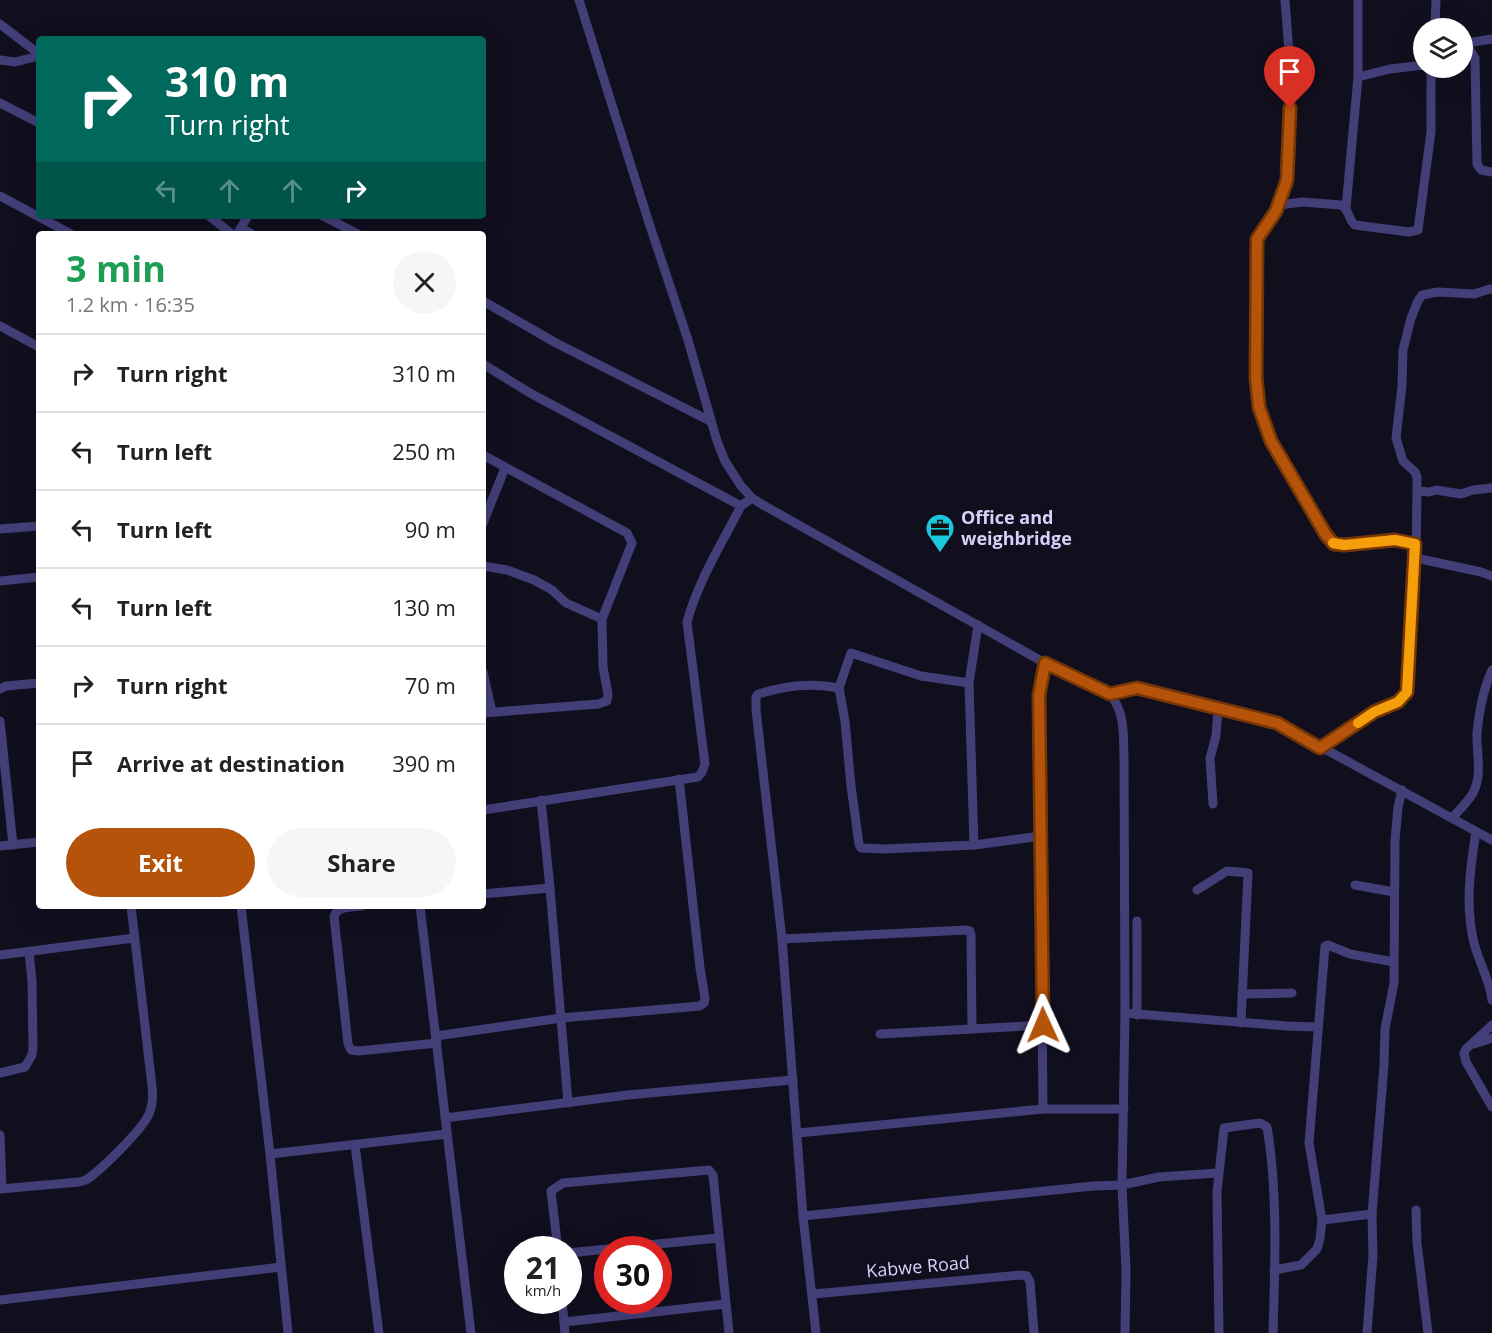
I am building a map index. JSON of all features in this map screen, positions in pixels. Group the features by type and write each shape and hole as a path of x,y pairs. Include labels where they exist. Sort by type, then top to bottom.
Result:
{"street":[{"path":"579,0 688,340 710,421 726,461 752,498 1045,663 1110,694 1118,703 1123,720 1125,1013 1122,1185 1126,1271 1125,1333"},
{"path":"1285,0 1290,63 1289,163 1287,180 1278,205 1257,239 1256,378 1259,407 1271,441 1326,535 1334,544 1395,540 1415,544"},
{"path":"1359,0 1358,77 1346,208 1355,225 1418,230 1431,132 1431,78"},
{"path":"1435,18 1436,0"},
{"path":"0,24 36,53"},
{"path":"1473,43 1492,39"},
{"path":"0,60 15,62 36,56"},
{"path":"1473,56 1475,58 1477,164 1480,170 1492,172"},
{"path":"1358,77 1413,66"},
{"path":"0,103 36,121"},
{"path":"0,196 36,215"},
{"path":"1278,205 1302,202 1338,204 1346,208"},
{"path":"43,219 65,231"},
{"path":"213,219 228,231"},
{"path":"330,219 352,231"},
{"path":"1320,748 1374,712 1398,702 1407,692 1416,558 1417,477 1403,461 1396,438 1402,386 1403,350 1411,318 1422,295 1429,293 1464,295 1490,289"},
{"path":"486,304 556,344 710,421"},
{"path":"0,326 36,345"},
{"path":"486,366 530,393 741,506"},
{"path":"486,457 627,533 631,538 631,548 602,619 603,667 608,694 606,701 598,704 488,713 486,697"},
{"path":"486,516 505,468"},
{"path":"1417,491 1436,490 1461,494 1492,488"},
{"path":"486,809 698,777 705,764 687,622 700,583 741,506 752,498"},
{"path":"0,530 36,526"},
{"path":"1416,558 1492,576"},
{"path":"486,566 507,570 534,580 552,590 566,603 602,619"},
{"path":"0,581 36,577"},
{"path":"974,844 969,683 978,625"},
{"path":"969,683 921,676 851,653 839,688 859,844 861,848 885,849 974,844 1041,836"},
{"path":"1043,1109 1039,695 1045,663"},
{"path":"1452,818 1468,801 1475,787 1478,770 1477,734 1480,711 1492,672"},
{"path":"0,689 6,686 36,683"},
{"path":"816,1333 803,1216 782,939 756,697 759,694 785,687 806,684 839,688"},
{"path":"1110,694 1137,688 1277,723 1492,840"},
{"path":"1213,804 1210,758 1216,736 1218,709"},
{"path":"0,721 13,845"},
{"path":"340,909 334,916 348,1044 351,1050 359,1051 436,1040 561,1018 700,1006 704,1003 705,998 679,779"},
{"path":"1367,1333 1373,1255 1372,1214 1385,1029 1394,982 1394,892 1398,807 1402,790"},
{"path":"541,800 568,1103"},
{"path":"1476,832 1470,872 1472,927 1474,943 1488,980 1492,1000"},
{"path":"0,846 36,842"},
{"path":"1197,890 1227,872 1248,873 1241,1023"},
{"path":"1355,885 1394,892"},
{"path":"486,894 550,888"},
{"path":"0,1135 1,1189 79,1182 86,1180 140,1128 149,1114 153,1100 152,1086 131,909"},
{"path":"241,909 288,1333"},
{"path":"420,909 471,1333"},
{"path":"1137,921 1137,1015"},
{"path":"782,939 970,931 972,1029"},
{"path":"0,955 134,938"},
{"path":"1124,946 1138,945"},
{"path":"1274,1270 1295,1268 1309,1259 1317,1249 1322,1220 1309,1143 1322,966 1326,945 1350,954 1394,962"},
{"path":"0,1073 25,1067 32,1055 32,981 29,952"},
{"path":"1242,994 1292,993"},
{"path":"1125,1013 1318,1027"},
{"path":"880,1034 1043,1025"},
{"path":"1492,1025 1466,1049 1464,1058 1492,1107"},
{"path":"1472,1045 1492,1038"},
{"path":"445,1118 793,1080"},
{"path":"798,1133 1043,1109 1124,1109"},
{"path":"1219,1333 1218,1173 1224,1128 1260,1124 1266,1126 1270,1145 1273,1202 1273,1333"},
{"path":"270,1154 447,1134"},
{"path":"355,1145 379,1333"},
{"path":"556,1236 551,1191 558,1185 709,1170 713,1174 729,1333"},
{"path":"803,1216 1122,1185 1159,1177 1218,1173"},
{"path":"1416,1210 1417,1243 1428,1333"},
{"path":"1322,1220 1372,1214"},
{"path":"582,1252 718,1238"},
{"path":"0,1300 281,1267"},
{"name":"Kabwe Road","path":"813,1294 1027,1276 1030,1282 1034,1333"},
{"path":"564,1322 726,1304"},
{"path":"563,1314 565,1333"}],"slow traffic":[{"path":"1333,543 1344,545 1395,540 1415,544 1415,581 1407,692 1398,702 1374,712 1358,723"}],"place":[{"name":"Office and weighbridge","path":"940,554"}],"route":[{"path":"1043,1025 1039,695 1045,663 1110,694 1137,688 1277,723 1320,748 1374,712 1398,702 1407,692 1415,581 1415,544 1395,540 1334,544 1326,535 1271,441 1259,407 1255,356 1257,239 1276,211 1287,180 1290,108"}]}
